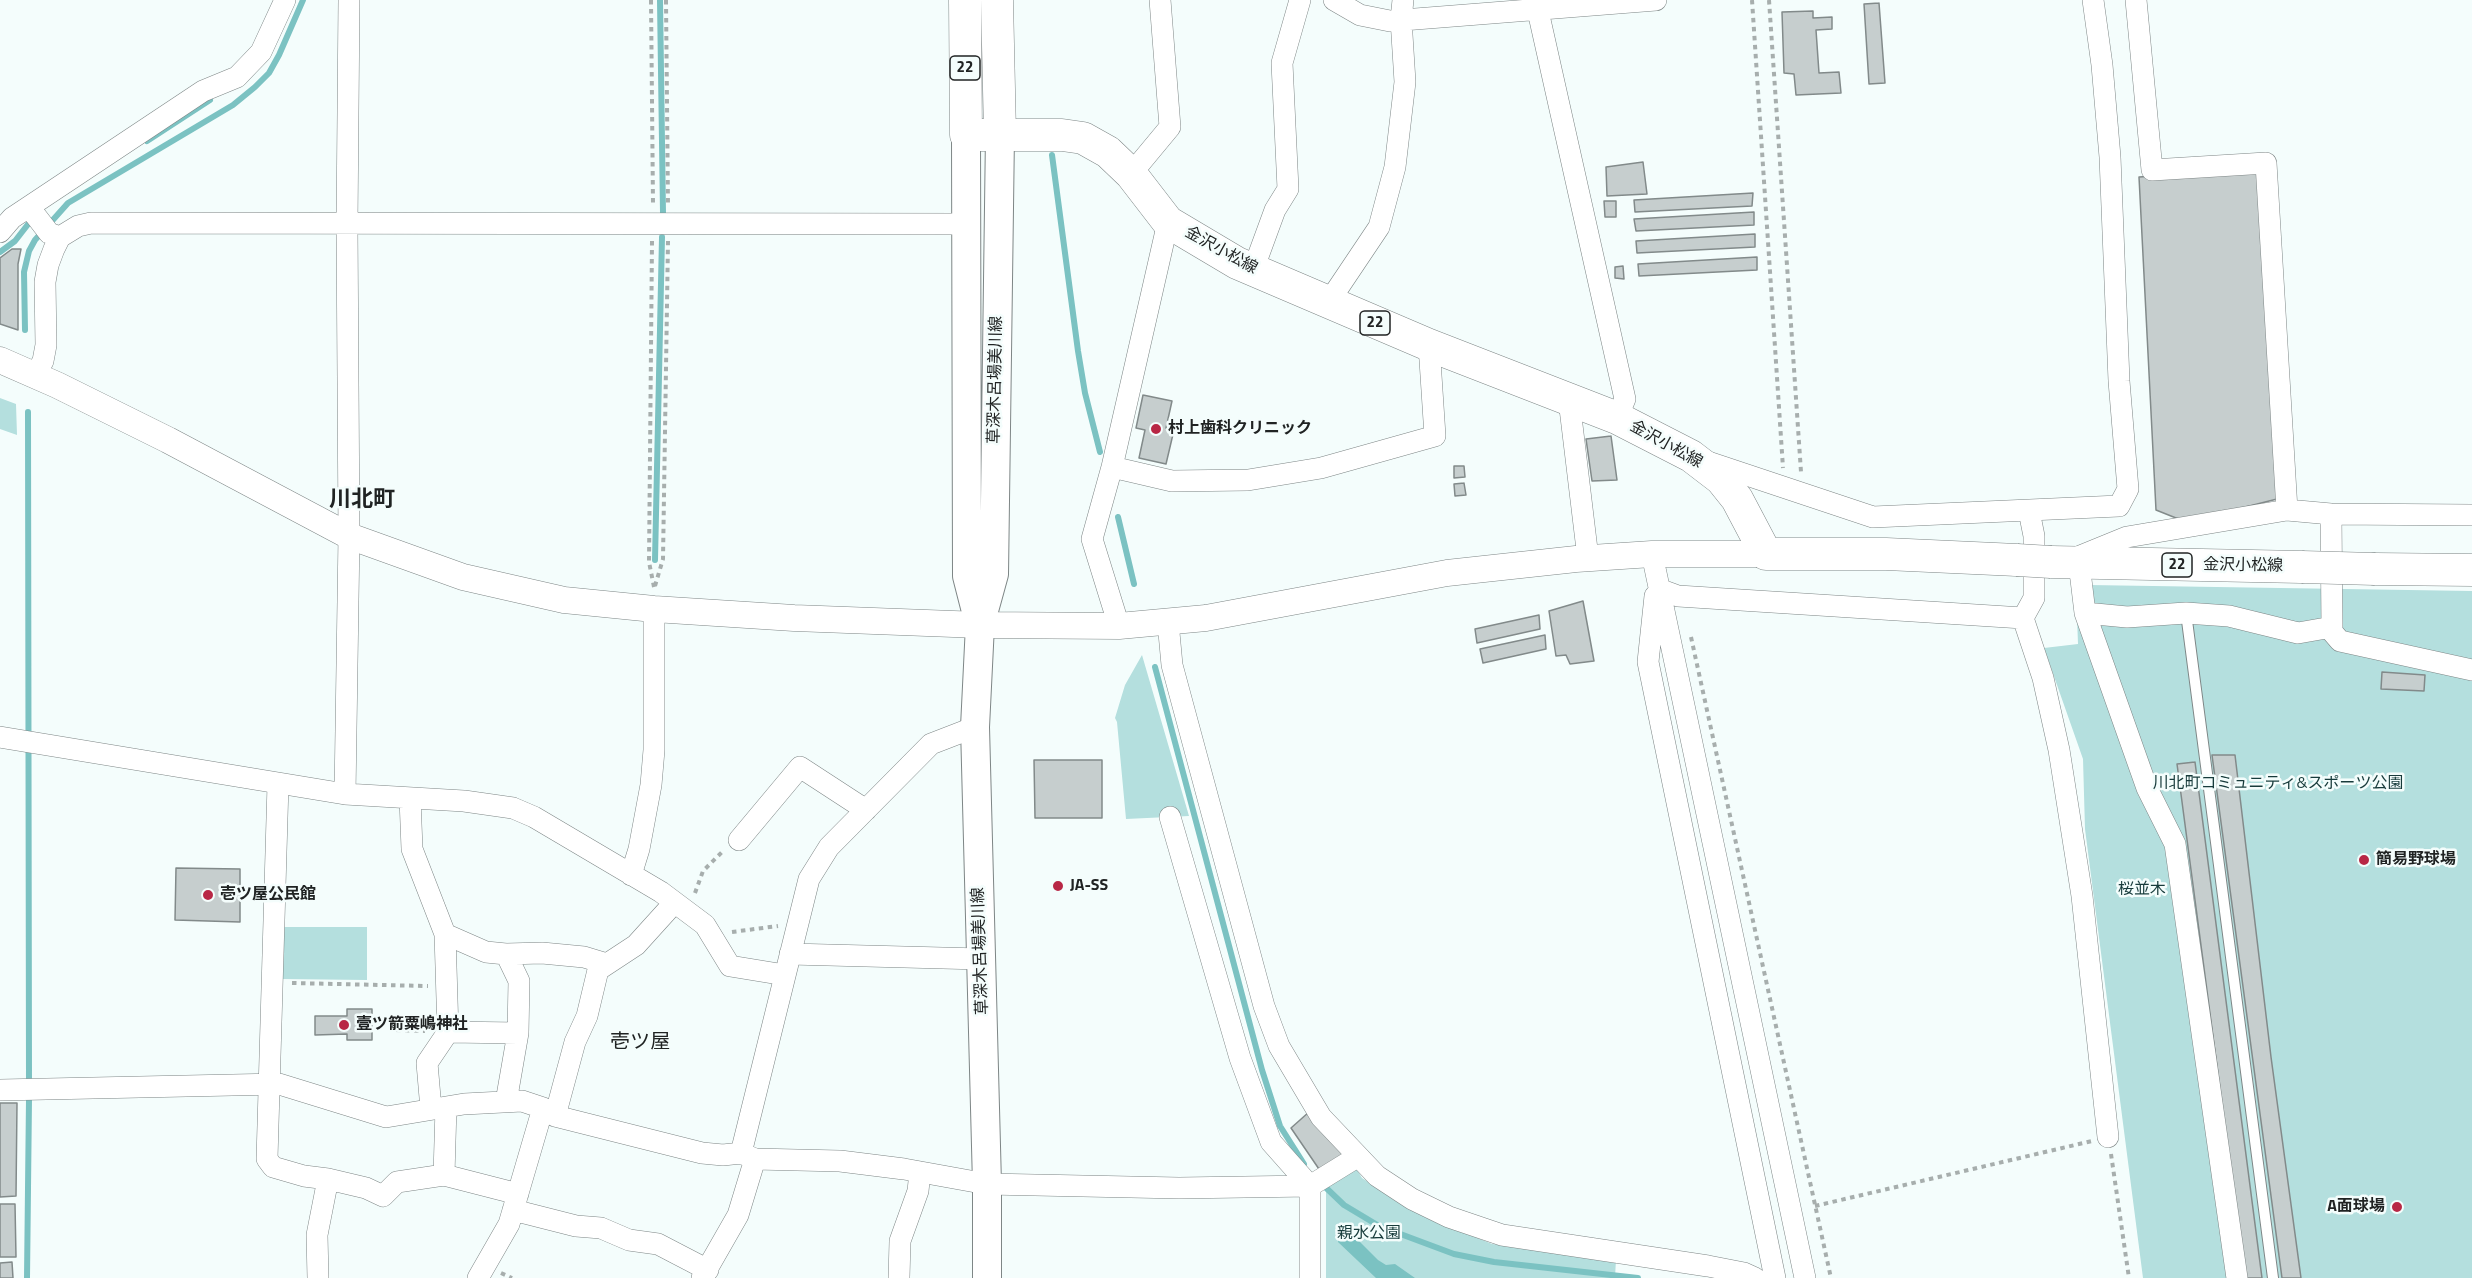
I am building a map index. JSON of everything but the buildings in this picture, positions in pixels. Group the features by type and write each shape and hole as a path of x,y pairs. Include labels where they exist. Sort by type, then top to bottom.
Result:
{"main road":[{"name":"22","path":"965,0 966,135"},
{"name":"22","path":"997,0 1000,134"},
{"name":"草深木呂場美川線","path":"987,1278 987,1184 975,727 980,625 994,574 1000,134"},
{"name":"金沢小松線","path":"966,135 1062,135 1083,138 1108,152 1131,174 1168,222 1237,263 1429,345 1617,418 1690,456 1721,479 1737,499 1766,554 1886,554 2065,562 2472,570"},
{"name":"草深木呂場美川線","path":"966,135 967,576 980,625"}],"street":[{"path":"0,232 12,219 29,207 203,91 237,78 261,52 285,0"},
{"path":"345,795 349,536 347,225 349,0"},
{"path":"1131,174 1170,127 1160,0"},
{"path":"1253,270 1275,210 1287,189 1282,63 1300,0"},
{"path":"1334,0 1360,15 1390,21 1402,10 1656,0"},
{"path":"1690,456 1873,516 2119,506 2128,489 2119,381 2110,157 2102,65 2093,0"},
{"path":"2136,0 2152,170 2266,163 2287,510"},
{"path":"1538,5 1625,399 1617,418"},
{"path":"1328,303 1379,227 1395,167 1405,82 1402,10"},
{"path":"29,207 54,235"},
{"path":"1119,626 1092,539 1112,467 1168,222"},
{"path":"54,235 78,226 92,224 966,224"},
{"path":"35,375 43,361 46,345 45,282 54,235"},
{"path":"1112,467 1172,481 1248,480 1321,468 1435,436 1429,345"},
{"path":"0,360 168,440 349,536 463,577 564,600 654,598 794,618 980,625 1119,626 1206,618 1447,573 1588,558 1652,554 1766,554"},
{"path":"1569,400 1588,558"},
{"path":"2237,1278 2175,844 2147,788 2065,562 2127,537 2287,510 2331,514 2472,515"},
{"path":"2029,511 2034,536 2034,598 2023,618 2043,678 2059,750 2082,896 2108,1137"},
{"path":"2085,613 2127,617 2186,613 2229,616 2298,633 2332,627 2331,514"},
{"path":"1652,554 1805,1278"},
{"path":"1658,586 1678,596 2023,618"},
{"path":"1658,586 1648,662 1775,1278"},
{"path":"631,876 639,849 652,774 654,598"},
{"path":"1168,622 1172,665 1264,1006 1296,1078 1321,1117 1377,1176 1412,1199 1449,1217 1502,1235 1708,1266 1744,1273 1755,1278"},
{"path":"2328,627 2340,641 2472,670"},
{"path":"278,784 267,1159 273,1167 304,1176 366,1188 383,1196 397,1182 444,1175 576,1226 601,1228 629,1240 658,1244 705,1274 738,1215 785,975 809,879 829,848 931,744 975,727"},
{"path":"7,738 345,795 464,801 513,808 534,817 661,892 705,925 730,966 785,975"},
{"path":"739,840 800,766 866,810"},
{"path":"410,798 412,849 445,934 448,1032 427,1063 439,1108 444,1175"},
{"path":"1170,817 1240,1058 1271,1142 1310,1186 1311,1278"},
{"path":"478,1278 509,1224 575,1042 587,1016 598,970 636,945 680,908"},
{"path":"445,934 486,952 574,956 607,964"},
{"path":"506,954 519,981 518,1033 506,1102"},
{"path":"790,954 981,959"},
{"path":"448,1032 518,1033"},
{"path":"0,1090 279,1084 386,1117 439,1108 522,1101 549,1112 702,1153 840,1161 987,1184 1179,1188 1310,1186 1357,1156"},
{"path":"899,1278 900,1241 918,1191 920,1172"},
{"path":"318,1278 317,1235 328,1179"}],"lane":[{"path":"2186,613 2273,1278"}],"path":[{"path":"651,0 660,225 663,559 654,598"},
{"path":"654,598 649,562 666,0"},
{"path":"1752,0 1794,490"},
{"path":"1769,0 1794,490"},
{"path":"1687,632 1693,640 1831,1278"},
{"path":"680,908 703,871 720,853 739,840"},
{"path":"710,935 798,923"},
{"path":"273,982 447,986"},
{"path":"1815,1206 2108,1137 2129,1278"}],"green space":[{"path":"0,398 16,404 17,435 0,429"},
{"name":"川北町コミュニティ&スポーツ公園","path":"2089,585 2472,591 2472,1278 2143,1278 2085,829 2083,759 2044,648 2078,644 2077,617"},
{"path":"1142,655 1189,816 1126,819 1115,718 1125,685"},
{"path":"282,927 367,927 367,980 281,979"},
{"name":"親水公園","path":"1356,1168 1362,1178 1410,1209 1492,1244 1616,1259 1615,1278 1326,1278 1326,1188"}],"shaded area":[{"path":"1345,1235 1357,1239 1386,1265 1395,1264 1415,1278 1376,1278 1338,1242 1340,1236"}],"waterway":[{"path":"25,330 24,272 29,251 35,240 68,203 233,105 255,87 269,73 279,55 303,0"},
{"path":"660,0 663,213"},
{"path":"147,141 210,100"},
{"path":"1052,155 1078,351 1085,393 1100,452"},
{"path":"0,252 15,241 29,223"},
{"path":"655,560 662,237"},
{"path":"28,412 29,1084"},
{"path":"1118,517 1134,584"},
{"path":"1155,667 1262,1070 1280,1126 1304,1164"},
{"path":"27,1278 29,1099"},
{"path":"1321,1183 1344,1205 1379,1226 1454,1254 1494,1262 1638,1278"}],"place":[{"name":"村上歯科クリニック","path":"1156,429"},
{"name":"簡易野球場","path":"2364,860"},
{"name":"JA-SS","path":"1058,886"},
{"name":"壱ツ屋公民館","path":"208,895"},
{"name":"壹ツ箭粟嶋神社","path":"344,1025"},
{"name":"A面球場","path":"2397,1207"}],"district":[{"name":"川北町","path":"362,501"},
{"name":"壱ツ屋","path":"640,1043"}],"park label":[{"name":"桜並木","path":"2142,890"}]}
